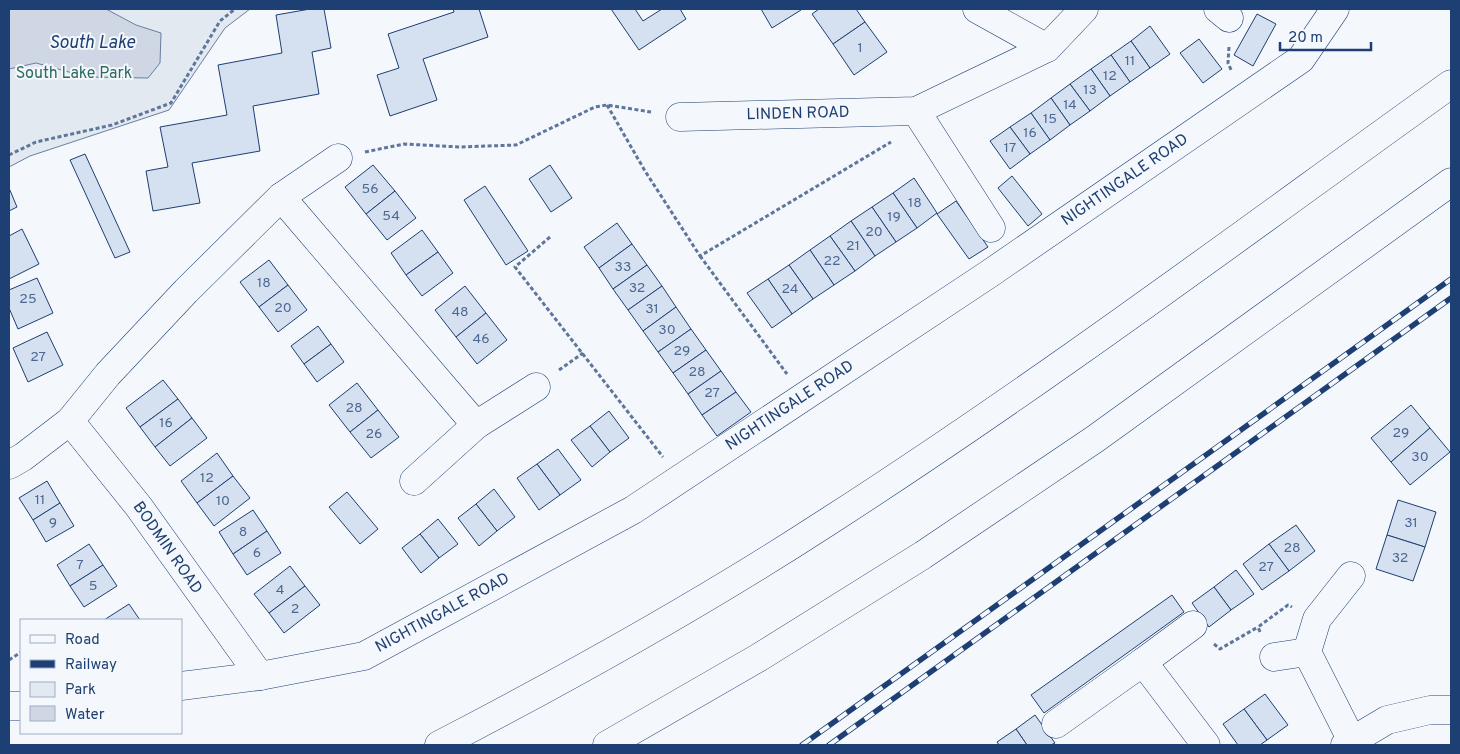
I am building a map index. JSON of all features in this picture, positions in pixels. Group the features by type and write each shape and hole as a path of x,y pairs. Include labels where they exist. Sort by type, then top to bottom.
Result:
{"street":[{"path":"977,9 1047,48"},
{"name":"LINDEN ROAD","path":"680,117 920,117 1047,48 1084,9"},
{"name":"NIGHTINGALE ROAD","path":"182,686 260,676 364,656 633,510 989,274 1301,59 1335,9"},
{"path":"439,745 544,691 746,573 830,521 1062,363 1451,84"},
{"path":"920,117 991,228"},
{"path":"9,464 23,457 70,421 108,374 186,291 281,197 338,158"},
{"path":"607,745 758,658 931,550 1095,439 1451,182"},
{"path":"281,197 476,426"},
{"path":"414,482 476,426 536,387"},
{"name":"BODMIN ROAD","path":"70,421 139,507 260,676"},
{"path":"1351,576 1317,619 1307,652 1349,743 1387,720 1430,710 1451,710"},
{"path":"1056,724 1193,625"},
{"path":"1274,657 1307,652"},
{"path":"1143,662 1206,745"}],"path":[{"path":"9,155 36,142 112,125 171,103 220,21 235,9"},
{"path":"1224,14 1228,63 1244,98"},
{"path":"607,105 645,171 700,256 804,397"},
{"path":"338,158 404,144 460,147 516,145 595,107 607,105 680,117"},
{"path":"700,256 920,117"},
{"path":"550,237 516,267 680,479"},
{"path":"1193,625 1220,650 1258,627 1288,605 1317,619"},
{"path":"1258,627 1274,657"},
{"path":"9,660 20,653"}],"green space":[{"name":"South Lake Park","path":"9,9 250,9 225,28 169,110 30,156 9,167"}],"water":[{"name":"South Lake","path":"9,9 106,9 136,25 161,33 160,63 148,78 87,77 36,63 9,69"}],"building":[{"path":"310,9 324,9 331,48 312,52 319,94 253,106 260,151 192,163 200,203 153,211 146,171 168,167 160,127 227,115 218,65 282,53 276,15"},
{"path":"453,9 479,9 488,37 423,59 437,100 390,116 377,75 399,68 388,34 454,12"},
{"path":"611,9 635,9 643,21 662,9 680,9 686,19 639,50"},
{"path":"761,9 800,9 801,10 772,28"},
{"path":"819,9 856,9 865,22 833,44 812,14"},
{"path":"1257,14 1276,24 1253,66 1234,55"},
{"path":"865,22 887,52 854,75 833,44"},
{"path":"1150,26 1170,54 1150,68 1131,41"},
{"path":"1199,39 1222,69 1203,83 1180,53"},
{"path":"1131,41 1150,68 1130,82 1111,55"},
{"path":"1111,55 1130,82 1110,96 1091,69"},
{"path":"1091,69 1110,96 1090,111 1070,84"},
{"path":"1070,84 1090,111 1070,125 1051,98"},
{"path":"1051,98 1070,125 1050,140 1031,113"},
{"path":"1031,113 1050,140 1030,154 1010,127"},
{"path":"1010,127 1030,154 1010,169 990,141"},
{"path":"85,154 130,252 115,258 70,160"},
{"path":"373,165 395,191 366,214 345,187"},
{"path":"550,165 572,198 551,212 529,179"},
{"path":"1012,176 1042,214 1028,226 998,188"},
{"path":"914,178 937,213 917,228 893,193"},
{"path":"485,186 528,251 506,265 464,200"},
{"path":"9,188 17,207 9,211"},
{"path":"395,191 416,218 387,240 366,214"},
{"path":"893,193 917,228 896,242 872,207"},
{"path":"956,201 988,247 969,259 937,214"},
{"path":"872,207 896,242 875,256 851,221"},
{"path":"851,221 875,256 855,271 830,236"},
{"path":"617,223 632,244 599,268 584,247"},
{"path":"22,229 39,264 9,279 9,236"},
{"path":"422,230 438,252 406,275 391,253"},
{"path":"830,236 855,271 834,285 810,250"},
{"path":"632,244 647,265 613,289 599,268"},
{"path":"810,250 834,285 813,299 789,265"},
{"path":"438,252 453,273 422,296 406,275"},
{"path":"269,260 288,285 259,307 240,282"},
{"path":"647,265 662,286 628,310 613,289"},
{"path":"789,265 813,299 792,314 768,279"},
{"path":"37,278 53,313 18,329 9,308 9,290"},
{"path":"768,279 792,314 772,328 747,293"},
{"path":"288,285 307,310 278,332 259,307"},
{"path":"465,286 486,313 456,337 435,310"},
{"path":"662,286 676,307 643,331 628,310"},
{"path":"676,307 691,329 658,352 643,331"},
{"path":"486,313 507,340 477,364 456,337"},
{"path":"318,326 331,344 304,364 291,346"},
{"path":"691,329 706,350 673,373 658,352"},
{"path":"47,332 63,365 28,382 13,348"},
{"path":"331,344 344,362 317,382 304,364"},
{"path":"706,350 721,371 688,394 673,373"},
{"path":"721,371 736,392 702,415 688,394"},
{"path":"163,380 178,399 140,427 126,408"},
{"path":"357,383 378,410 350,432 329,405"},
{"path":"736,392 751,412 717,436 702,415"},
{"path":"178,399 192,418 155,447 140,427"},
{"path":"1411,405 1430,428 1391,462 1371,438"},
{"path":"378,410 399,437 371,458 350,432"},
{"path":"609,411 629,438 610,452 590,426"},
{"path":"192,418 207,438 170,466 155,447"},
{"path":"590,426 610,452 592,467 571,440"},
{"path":"1430,428 1450,452 1410,485 1391,462"},
{"path":"558,449 581,480 560,495 537,464"},
{"path":"217,453 233,476 197,503 181,481"},
{"path":"537,464 560,495 539,510 517,478"},
{"path":"233,476 250,498 214,526 197,503"},
{"path":"47,481 60,503 33,520 19,498"},
{"path":"494,489 515,517 497,531 476,504"},
{"path":"347,492 378,529 360,544 329,507"},
{"path":"1398,500 1436,512 1425,547 1387,535"},
{"path":"60,503 74,526 46,542 33,520"},
{"path":"476,504 497,531 479,546 458,518"},
{"path":"253,510 267,531 233,554 219,532"},
{"path":"438,519 458,544 439,558 420,534"},
{"path":"1296,525 1315,551 1289,571 1269,544"},
{"path":"267,531 281,553 247,575 233,554"},
{"path":"420,534 439,558 421,573 402,548"},
{"path":"1387,535 1425,547 1413,581 1376,569"},
{"path":"89,544 103,565 70,586 57,565"},
{"path":"1269,544 1289,571 1262,590 1243,564"},
{"path":"103,565 117,586 84,607 70,586"},
{"path":"290,566 305,586 269,613 254,594"},
{"path":"1236,570 1254,594 1231,610 1214,587"},
{"path":"305,586 320,605 284,633 269,613"},
{"path":"1214,587 1231,610 1209,627 1192,603"},
{"path":"1172,595 1184,612 1044,713 1031,695"},
{"path":"129,604 139,619 106,619"},
{"path":"1265,694 1288,725 1267,740 1244,709"},
{"path":"1244,709 1267,740 1260,745 1238,745 1223,724"},
{"path":"1035,715 1055,743 1051,745 1027,745 1016,729"},
{"path":"1016,729 1027,745 999,745 997,742"}],"railway":[{"path":"802,745 1451,279"},
{"path":"829,745 1451,298"}]}
